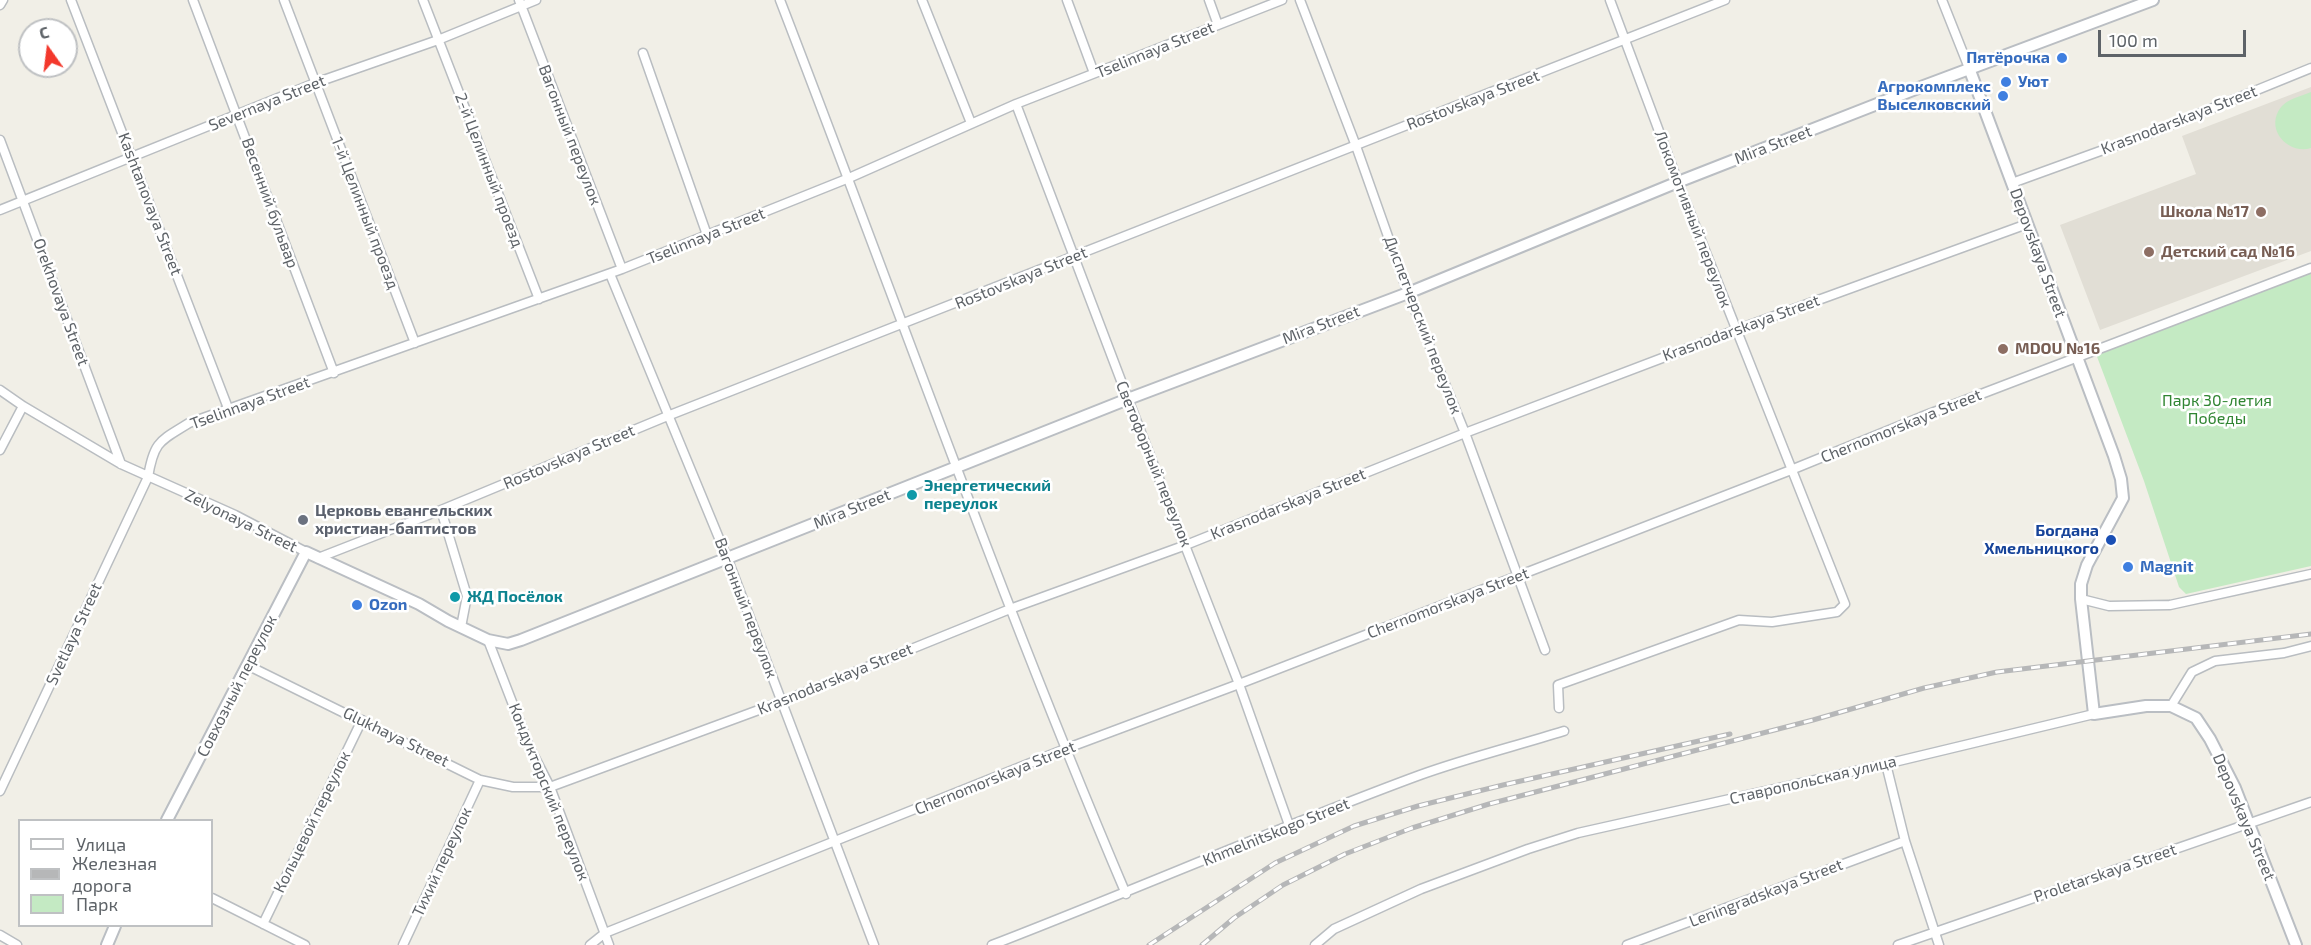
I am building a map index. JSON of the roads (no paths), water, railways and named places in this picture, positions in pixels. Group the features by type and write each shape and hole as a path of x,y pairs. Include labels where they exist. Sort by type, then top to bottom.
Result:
{"street":[{"path":"0,5 3,0"},
{"name":"Kashtanovaya Street","path":"70,0 228,408"},
{"name":"Весенний бульвар","path":"193,0 333,373"},
{"name":"1-й Целинный проезд","path":"284,0 415,343"},
{"name":"2-й Целинный проезд","path":"423,0 539,299"},
{"name":"Severnaya Street","path":"0,210 315,83 438,40 520,3 536,0"},
{"path":"780,0 1010,609 1065,749 1126,894"},
{"path":"922,0 971,123"},
{"path":"1067,0 1094,73"},
{"path":"1209,0 1218,25"},
{"name":"Tselinnaya Street","path":"148,477 152,455 160,441 189,423 622,270 849,178 1016,104 1282,0"},
{"name":"Диспетчерский переулок","path":"1300,0 1356,146 1408,292 1519,575 1545,650"},
{"name":"Локомотивный переулок","path":"1558,708 1558,685 1569,681 1739,620 1772,622 1837,612 1845,604 1678,182 1611,0"},
{"name":"Rostovskaya Street","path":"318,558 441,510 670,415 904,325 1725,0"},
{"name":"Depovskaya Street","path":"1942,0 2121,479 2123,498 2087,565 2081,584 2094,714"},
{"name":"Mira Street","path":"488,640 508,644 522,640 728,560 957,466 1408,292 1678,182 1969,68 2153,0"},
{"name":"Вагонный переулок","path":"520,3 622,270"},
{"path":"644,52 707,235"},
{"name":"Krasnodarskaya Street","path":"2012,183 2161,129 2311,68"},
{"name":"Светофорный переулок","path":"1016,104 1239,684 1289,825"},
{"name":"Orekhovaya Street","path":"0,140 121,464"},
{"name":"Krasnodarskaya Street","path":"550,787 783,701 1010,609 1186,545 1465,433 1736,330 2027,224"},
{"name":"Chernomorskaya Street","path":"590,945 605,933 1065,749 1239,684 2311,268"},
{"name":"Вагонный переулок","path":"610,274 728,560 874,945"},
{"name":"Zelyonaya Street","path":"0,390 22,406 121,464 235,515 488,640"},
{"path":"0,450 22,406"},
{"name":"Svetlaya Street","path":"0,791 148,477"},
{"path":"441,510 467,596 461,627"},
{"name":"Совхозный переулок","path":"168,819 306,552"},
{"path":"2081,599 2109,606 2170,605 2311,574"},
{"name":"Кондукторский переулок","path":"488,640 529,746 550,787 609,945"},
{"path":"2170,706 2192,672 2215,661 2284,653 2311,646"},
{"name":"Glukhaya Street","path":"247,665 480,780 513,787 550,787"},
{"name":"Ставропольская улица","path":"1315,945 1334,929 1421,890 1528,849 1578,833 1886,765 2094,714 2146,706 2170,706"},
{"name":"Depovskaya Street","path":"2170,706 2196,718 2210,739 2250,822 2296,945"},
{"name":"Кольцевой переулок","path":"263,924 362,720"},
{"name":"Khmelnitskogo Street","path":"992,945 1126,894 1289,825 1423,774 1564,731"},
{"path":"1886,765 1905,841 1939,945"},
{"name":"Тихий переулок","path":"403,945 480,780"},
{"name":"Proletarskaya Street","path":"1898,945 2311,802"},
{"name":"Leningradskaya Street","path":"1627,945 1905,841"},
{"path":"213,899 304,945"},
{"path":"107,945 115,927"},
{"path":"0,935 17,945"}],"railway":[{"path":"1202,945 1234,918 1283,885 1345,854 1412,828 1489,804 1813,720 1924,688 1997,672 2311,634"},
{"path":"1149,945 1275,863 1354,826 1418,806 1503,785 1730,734"}],"place":[{"name":"Пятёрочка","path":"2062,58"},
{"name":"Уют","path":"2006,82"},
{"name":"Агрокомплекс Выселковский","path":"2003,96"},
{"name":"Школа №17","path":"2261,212"},
{"name":"Детский сад №16","path":"2149,252"},
{"name":"MDOU №16","path":"2003,349"},
{"name":"Энергетический переулок","path":"912,495"},
{"name":"Церковь евангельских христиан-баптистов","path":"303,520"},
{"name":"Богдана Хмельницкого","path":"2111,540"},
{"name":"Magnit","path":"2128,567"},
{"name":"ЖД Посёлок","path":"455,597"},
{"name":"Ozon","path":"357,605"}],"park label":[{"name":"Парк 30-летия Победы","path":"2217,410"}]}
